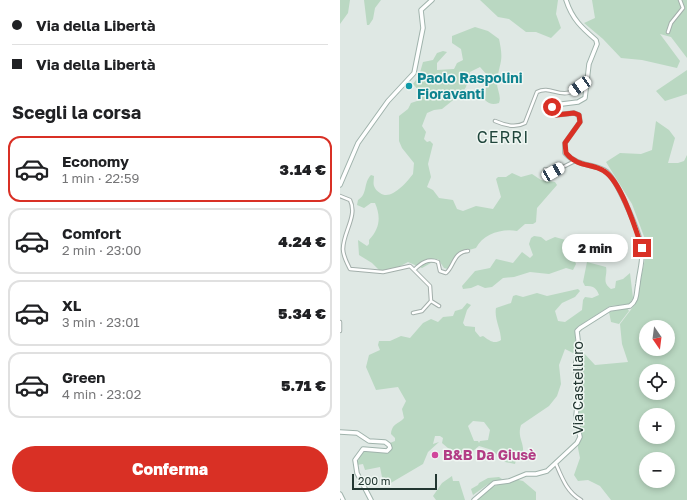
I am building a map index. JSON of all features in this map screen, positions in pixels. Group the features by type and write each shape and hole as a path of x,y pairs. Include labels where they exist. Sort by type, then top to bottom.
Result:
{"street":[{"path":"340,185 358,143 388,101 414,73 423,28 421,10 432,0"},
{"path":"549,172 546,173 546,176 575,161 566,154 564,146 567,139 580,122 580,118 574,113 556,115 552,113 551,109 554,106 582,100 587,92 589,64 597,44 596,40 586,33 576,20 566,0"},
{"path":"668,32 671,23 680,15 684,8 680,0"},
{"path":"495,121 513,126 521,125 525,123 537,92 546,90 564,94 572,92 588,77"},
{"name":"Via Castellaro","path":"474,500 494,483 509,481 526,474 536,474 547,471 574,447 580,437 576,416 579,386 575,366 579,348 577,331 610,309 626,307 633,304 637,298 642,248 631,216 609,174 600,168 584,166 575,161"},
{"path":"545,169 549,172 553,172"},
{"path":"340,196 350,200 352,204 351,219 343,248 350,270 383,272 393,271 407,266 414,270 430,286 431,301 422,311 414,313"},
{"path":"414,270 425,261 432,260 438,262 440,271 446,273 452,262 462,252 468,251"},
{"path":"431,301 439,306"},
{"path":"340,322 340,331"},
{"path":"340,432 357,433 369,441 385,442 389,445 390,448 387,450 363,449 358,453 355,460 357,474 371,500"},
{"path":"556,464 567,488 574,496 581,500"},
{"path":"340,494 343,500"}],"green space":[{"path":"340,0 350,0 348,13 340,24"},
{"path":"364,0 381,0 375,8 373,19 369,25 367,25"},
{"path":"480,0 558,0 556,14 561,28 551,38 536,32 526,32 509,19 498,17"},
{"path":"592,0 687,0 687,58 671,37 660,34 680,61 677,68 642,60 621,58 603,39 584,23 595,18"},
{"path":"475,27 488,31 499,39 501,61 497,86 500,100 499,103 491,104 485,100 487,75 480,67 470,72 466,87 462,93 442,109 427,113 422,126 426,132 424,139 433,144 428,164 431,177 427,187 433,190 439,198 453,200 457,209 463,211 476,206 493,209 501,197 496,179 498,177 506,177 512,173 521,177 532,174 541,180 555,182 557,185 537,208 536,222 533,224 525,224 517,231 499,231 488,236 479,243 476,248 462,252 448,269 444,268 438,259 422,268 408,262 395,269 380,271 372,263 359,255 358,240 367,246 369,244 369,240 373,236 379,218 377,208 375,203 371,203 364,208 357,205 358,200 363,195 367,181 371,175 374,176 374,185 376,189 384,195 389,195 398,190 413,174 414,163 402,148 399,141 399,116 408,109 411,103 420,100 421,93 413,84 419,76 423,62 433,60 437,53 443,51 447,52 437,63 437,70 454,69 457,63 463,60 461,49 452,43 452,36"},
{"path":"687,70 687,94 665,101 656,91"},
{"path":"656,121 669,130 675,138 668,163 678,163 684,161 687,155 687,500 611,500 600,486 588,480 578,481 574,475 580,458 578,448 577,366 581,350 595,365 628,362 622,344 620,324 636,303 645,259 649,250 632,204 606,162 620,153 641,154 652,150"},
{"path":"534,236 541,237 546,241 555,237 569,241 576,241 578,243 573,257 576,264 573,270 566,268 549,274 530,272 514,277 503,278 492,287 485,288 478,285 463,289 462,286 475,271 490,268 496,259 513,263 522,252 530,258 533,255 529,244 531,238"},
{"path":"587,262 606,267 606,284 611,289 615,288 616,281 623,279 630,273 633,298 629,304 610,306 577,327 575,335 577,351 575,354 565,349 559,365 561,384 557,396 549,406 521,425 520,436 523,445 523,452 517,456 515,464 505,462 492,450 479,446 462,460 442,443 443,438 440,436 435,436 433,444 439,442 428,452 423,464 389,484 382,477 380,467 365,470 363,464 357,465 359,458 364,451 388,451 390,443 395,441 395,438 391,434 392,430 396,424 404,418 402,409 406,401 398,387 376,390 366,367 369,355 380,350 378,345 379,341 390,341 401,336 410,338 423,323 431,319 438,322 443,317 453,316 455,311 462,309 467,303 471,305 467,310 463,323 465,326 475,327 475,331 480,337 483,336 496,342 501,340 501,336 496,316 496,308 511,303 513,296 516,295 523,297 537,293 547,296 578,289 580,291 575,297 562,303 555,311 558,321 565,322 582,310 583,300 585,297 592,298 599,295 597,290 592,287 585,286 583,282","holes":["473,421 484,422 490,430 488,440 480,441 479,443 478,441 474,441 468,426"]},
{"path":"627,308 629,311 619,324 611,322 609,312"},
{"path":"452,476 453,481 459,481 465,500 436,500 433,496 442,483"},
{"path":"499,477 502,479 487,485 473,495 471,489 479,483 488,478"},
{"path":"514,479 523,481 536,492 536,500 472,500 492,487"}],"place":[{"name":"Paolo Raspolini Fioravanti","path":"409,86"},
{"name":"B&B Da Giusè","path":"435,455"}],"district":[{"name":"CERRI","path":"503,137"}],"route":[{"path":"552,107 552,112 556,115 570,113 579,115 581,120 575,131 567,139 564,149 568,156 575,161 584,166 600,168 609,174 618,188 631,216 642,248"}]}
